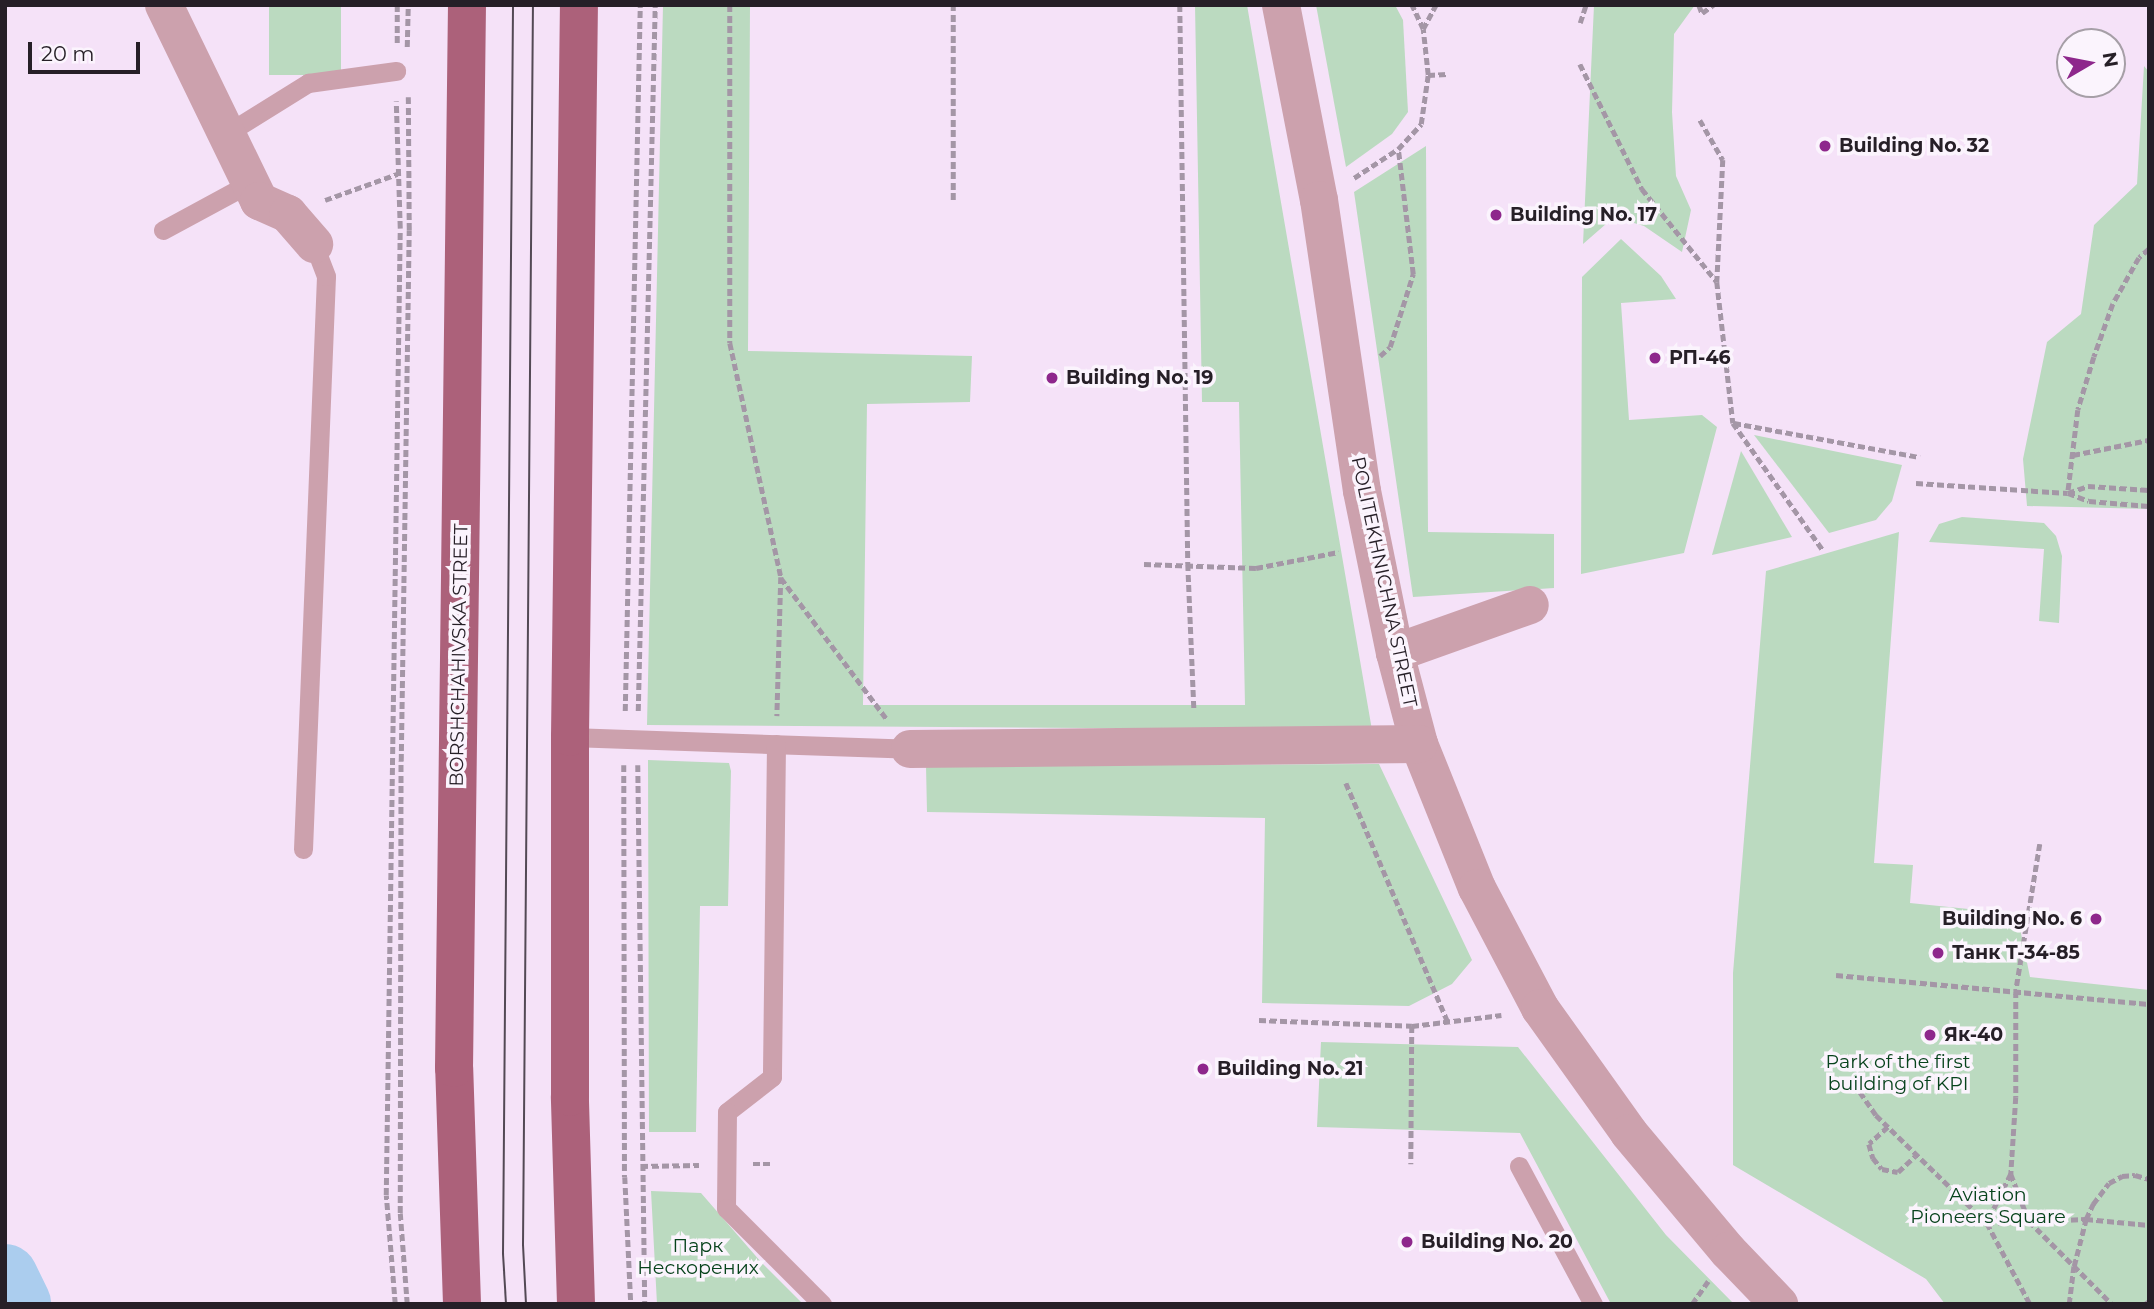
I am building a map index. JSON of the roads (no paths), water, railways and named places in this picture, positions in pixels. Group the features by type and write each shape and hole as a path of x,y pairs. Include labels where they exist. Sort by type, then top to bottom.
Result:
{"main road":[{"name":"BORSHCHAHIVSKA STREET","path":"462,1304 454,1068 467,5"},
{"path":"576,1304 570,1084 570,737 579,5"}],"street":[{"path":"164,5 259,201 288,214 314,244"},
{"name":"POLITEKHNICHNA STREET","path":"1281,5 1319,201 1362,491 1395,653 1419,744 1476,888 1540,1008 1629,1133 1728,1251 1779,1304"},
{"path":"1395,653 1530,605"},
{"path":"910,749 1419,744"}],"lane":[{"path":"226,134 309,83 404,71"},
{"path":"163,230 250,183"},
{"path":"303,849 326,276 314,244"},
{"path":"570,737 910,749"},
{"path":"776,744 772,1077 727,1112 726,1208 822,1304"},
{"path":"1519,1167 1593,1304"}],"waterway":[{"path":"5,1277 18,1304"}],"tram line":[{"path":"506,1304 503,1253 513,5"},
{"path":"526,1304 523,1245 533,5"}],"place":[{"name":"Building No. 32","path":"1825,146"},
{"name":"Building No. 17","path":"1496,215"},
{"name":"РП-46","path":"1655,358"},
{"name":"Building No. 19","path":"1052,378"},
{"name":"Building No. 6","path":"2096,919"},
{"name":"Танк Т-34-85","path":"1938,953"},
{"name":"Як-40","path":"1930,1035"},
{"name":"Building No. 21","path":"1203,1069"},
{"name":"Building No. 20","path":"1407,1242"}],"park label":[{"name":"Park of the first building of KPI","path":"1898,1073"},
{"name":"Aviation Pioneers Square","path":"1988,1206"},
{"name":"Парк Нескорених","path":"698,1257"}]}
